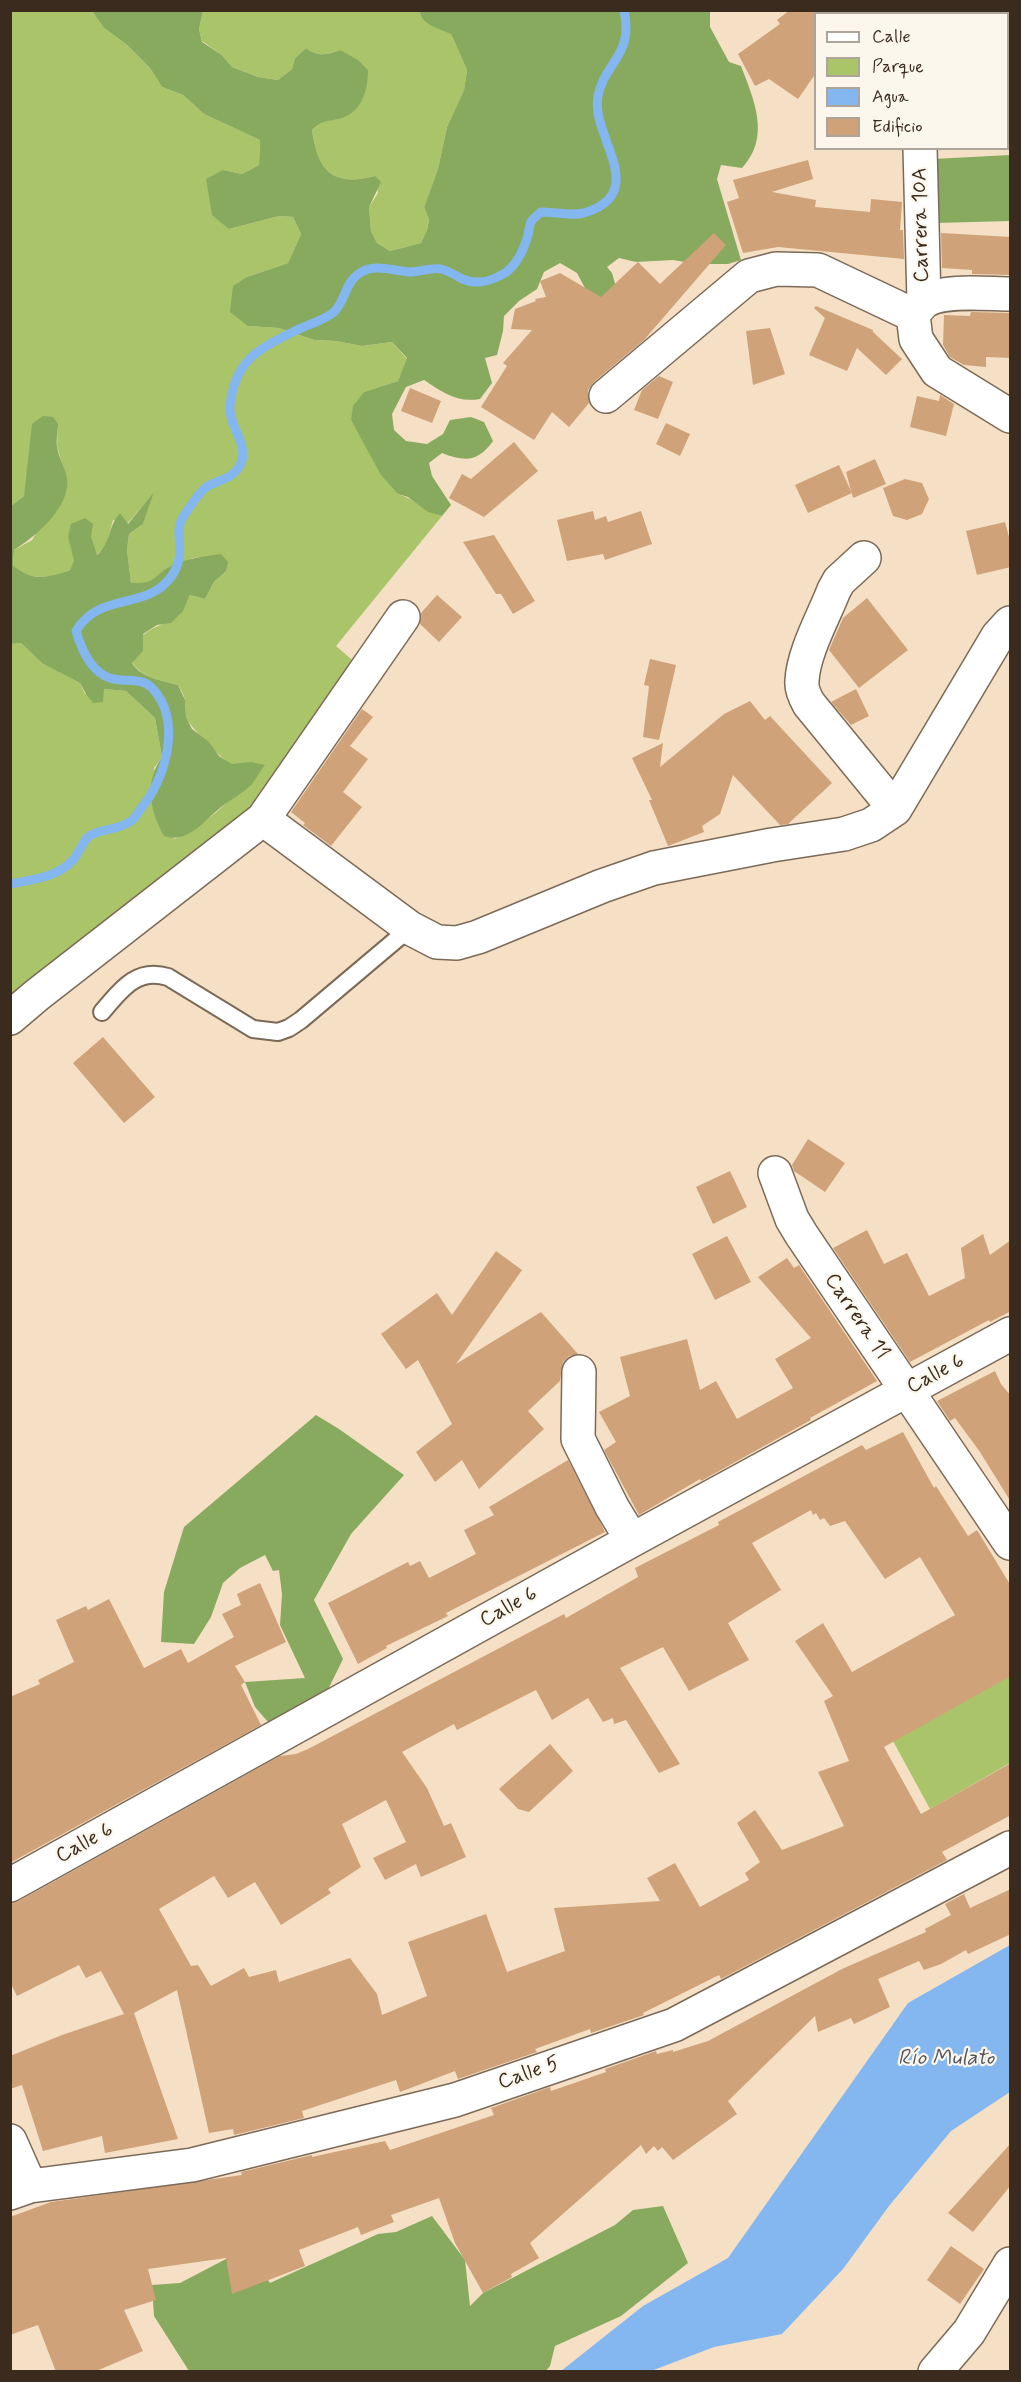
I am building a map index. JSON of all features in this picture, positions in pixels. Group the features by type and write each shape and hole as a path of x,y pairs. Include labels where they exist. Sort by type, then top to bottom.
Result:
{"street":[{"name":"Carrera 10A","path":"920,150 916,339 937,371 1011,416"},
{"path":"606,396 749,276 776,268 818,270 918,309 934,297 1011,294"},
{"path":"864,558 839,580 834,590 807,657 802,681 803,693 809,704 895,809"},
{"path":"10,1018 263,819 403,617"},
{"path":"263,819 410,928 437,942 457,943 478,937 602,886 654,868 772,845 844,834 871,825 895,809 998,636 1011,623"},
{"name":"Carrera 11","path":"775,1173 792,1219 801,1234 1011,1543"},
{"name":"Calle 6","path":"10,1886 632,1540 1011,1334"},
{"path":"579,1372 578,1439 612,1507 632,1540"},
{"name":"Calle 5","path":"20,2190 192,2165 375,2120 454,2100 674,2025 1011,1848"},
{"path":"10,2141 20,2190"},
{"path":"935,2372 969,2332 1011,2264"}],"lane":[{"path":"102,1012 125,986 146,975 156,973 168,977 253,1029 278,1032 289,1029 410,928"}],"green space":[{"path":"419,10 420,15 451,34 467,70 464,90 447,127 438,169 424,207 429,220 427,230 421,243 390,251 377,243 371,231 369,207 378,193 375,176 360,179 338,177 323,165 315,144 312,130 325,120 338,119 340,50 323,54 306,48 295,58 292,69 278,80 258,77 232,67 222,55 202,41 199,29 203,11"},
{"path":"11,11 92,11 103,27 127,45 150,68 162,87 183,95 204,114 260,140 259,165 242,174 223,170 229,229 279,216 293,217 301,234 288,263 247,277 248,326 279,328 314,340 362,346 392,342 407,359 398,381 364,392 351,420 398,494 442,516 336,646 358,665 231,840 11,997 11,644 21,643 43,664 80,683 85,694 104,689 126,691 155,718 162,757 154,768 174,839 211,817 264,766 232,764 221,757 188,721 183,693 178,685 146,675 132,662 143,650 143,635 176,618 190,595 205,599 214,582 226,571 203,557 193,558 169,567 149,583 131,583 127,550 129,534 143,524 153,494 127,524 113,520 106,547 96,555 91,536 70,570 54,576 41,577 24,575 13,565 14,550 32,540 67,480 57,446 58,424 27,482 24,496 11,506"},
{"path":"92,11 203,11 199,29 202,42 222,55 232,67 258,77 278,80 292,69 295,58 306,48 323,54 340,50 358,60 368,70 367,86 362,101 346,117 324,122 312,130 318,156 330,173 348,179 375,176 381,182 369,207 371,231 377,243 390,251 421,243 427,230 429,220 424,207 438,169 447,127 464,90 467,70 451,34 428,23 419,11 710,11 710,27 729,62 741,66 755,105 757,118 756,144 751,156 742,168 721,165 717,179 741,260 728,264 697,264 673,260 636,262 619,258 607,267 612,273 618,294 594,305 577,273 560,263 544,272 537,289 519,301 504,316 497,355 485,358 492,383 480,399 457,398 424,380 406,387 392,414 394,430 406,441 427,444 443,434 450,420 471,417 484,422 493,441 476,456 464,459 442,453 429,463 432,476 451,505 442,516 428,512 408,497 398,494 381,475 351,420 353,406 364,392 398,381 407,358 392,342 362,346 314,340 279,328 248,326 230,312 233,286 247,277 288,263 301,234 293,217 279,216 229,229 212,215 206,179 223,170 242,174 259,165 260,140 204,114 183,95 162,87 150,68 127,45 103,27"},
{"path":"1010,11 1010,122 1009,12 918,12"},
{"path":"1010,155 1010,221 936,223 933,159"},
{"path":"43,416 53,417 58,424 57,447 67,478 67,489 58,510 50,520 14,550 13,565 26,574 40,577 70,570 74,561 68,536 71,524 85,518 93,524 91,536 97,555 105,545 113,523 120,513 128,524 154,492 143,524 129,534 127,550 131,583 153,580 169,567 194,558 221,554 228,562 226,571 214,582 205,599 190,595 183,611 171,623 157,625 143,634 143,651 132,663 146,675 178,685 185,700 186,717 192,729 209,742 219,756 232,764 251,762 265,765 253,783 195,830 181,837 164,836 152,807 153,776 162,757 155,718 126,691 104,689 103,702 93,703 80,683 43,664 21,643 11,644 11,506 24,496 32,424"},
{"path":"316,1415 404,1475 351,1534 314,1600 343,1659 315,1716 276,1731 255,1707 245,1682 305,1678 280,1625 282,1594 279,1570 273,1571 265,1555 240,1568 223,1583 211,1617 194,1644 161,1642 164,1592 184,1527"},
{"path":"1010,1676 1010,1763 930,1809 893,1741"},
{"path":"663,2206 688,2263 621,2316 555,2346 550,2366 545,2372 189,2371 154,2316 152,2285 180,2283 247,2248 270,2283 378,2234 396,2232 432,2216 465,2260 470,2306 483,2293 615,2225 633,2210"}],"water":[{"name":"Río Mulato","path":"1010,1945 1010,2092 951,2131 889,2206 843,2269 782,2334 714,2347 651,2371 561,2371 643,2306 728,2258 908,2003"}],"building":[{"path":"790,10 816,10 814,12 814,76 798,99 769,79 755,86 738,54 780,24 777,20"},
{"path":"808,160 813,179 772,192 816,200 815,207 870,212 871,199 902,202 900,230 903,230 904,259 778,247 743,253 727,202 739,198 733,180"},
{"path":"714,233 726,245 644,340 594,382 588,390 589,403 569,427 552,412 534,440 481,407 507,366 503,363 532,330 511,329 515,309 536,301 535,299 546,297 540,281 560,273 601,297 638,262 660,284"},
{"path":"941,233 1011,237 1011,275 972,274 972,270 942,268"},
{"path":"816,306 873,330 902,359 886,375 857,348 847,371 809,355 825,318 814,308"},
{"path":"971,312 1011,313 1011,358 986,357 986,367 964,365 950,357 943,345 944,315 970,316"},
{"path":"770,328 785,374 753,385 746,331"},
{"path":"659,376 673,382 658,419 634,410 642,390"},
{"path":"410,388 441,401 432,423 401,411"},
{"path":"940,395 954,404 946,436 910,427 917,396 939,401"},
{"path":"666,423 690,434 680,456 656,444"},
{"path":"514,442 538,471 484,517 449,498 462,474 471,479"},
{"path":"875,459 886,484 853,498 846,472"},
{"path":"839,465 852,493 808,513 795,485"},
{"path":"905,479 922,483 929,499 922,514 907,520 893,516 883,488"},
{"path":"593,511 595,520 606,516 608,522 641,511 652,544 605,560 603,554 567,561 557,520"},
{"path":"1005,522 1011,544 1011,567 977,575 966,531"},
{"path":"494,535 535,601 513,614 501,594 496,594 463,542"},
{"path":"437,595 462,617 439,642 420,624 421,613"},
{"path":"867,598 908,650 859,688 829,650 843,618"},
{"path":"650,659 676,665 659,740 643,737 649,686 644,685"},
{"path":"856,689 869,716 851,725 831,702"},
{"path":"750,701 765,720 770,716 832,783 788,824 780,825 733,775 720,814 702,826 704,832 668,846 649,800 652,800 632,758 663,743 660,767 724,714"},
{"path":"362,709 373,717 350,746 368,759 343,792 362,807 331,846 303,825 305,823 291,812"},
{"path":"103,1037 155,1097 124,1123 73,1063"},
{"path":"808,1139 845,1163 825,1192 794,1171 792,1165"},
{"path":"730,1171 747,1207 713,1224 696,1187"},
{"path":"867,1230 884,1264 907,1253 929,1296 965,1278 961,1248 983,1234 990,1255 1011,1240 1011,1311 990,1322 989,1320 910,1362 833,1248"},
{"path":"727,1236 751,1282 715,1300 692,1254"},
{"path":"496,1251 522,1270 456,1364 541,1312 578,1354 569,1356 563,1362 560,1381 528,1411 544,1429 479,1489 462,1460 435,1482 416,1452 452,1424 418,1360 406,1369 381,1334 437,1293 452,1315"},
{"path":"787,1258 794,1268 799,1265 877,1381 639,1515 604,1450 616,1442 599,1412 630,1396 620,1357 687,1339 700,1390 716,1381 737,1419 793,1388 775,1359 811,1338 758,1277"},
{"path":"995,1371 1001,1384 1011,1396 1011,1502 980,1452 955,1418 950,1421 937,1401"},
{"path":"903,1432 934,1488 936,1486 968,1536 977,1530 1011,1586 1011,1676 884,1747 921,1814 1011,1763 1011,1815 942,1852 947,1860 721,1979 719,1975 643,2013 644,2015 591,2033 590,2029 535,2049 537,2052 458,2079 455,2071 400,2092 396,2080 302,2111 304,2118 234,2135 233,2129 209,2133 177,1990 134,2013 178,2139 105,2153 102,2136 43,2151 22,2085 10,2089 10,2056 124,2014 101,1971 86,1978 79,1965 17,1996 10,1982 10,1904 280,1756 296,1754 308,1749 564,1614 566,1618 638,1577 635,1568 719,1525 718,1522 862,1445 866,1450","holes":["811,1510 813,1515 816,1513 820,1520 824,1518 830,1526 845,1521 885,1579 920,1557 955,1615 852,1672 823,1623 795,1641 833,1696 824,1701 849,1761 818,1772 844,1826 782,1850 755,1810 737,1823 760,1862 745,1873 749,1880 700,1907 675,1863 647,1878 660,1901 554,1908 565,1951 507,1972 486,1914 408,1942 427,1996 382,2015 377,1994 350,1958 279,1982 276,1970 249,1977 244,1968 211,1986 198,1965 191,1966 159,1909 214,1876 228,1898 255,1882 281,1925 331,1893 328,1889 361,1867 342,1824 386,1800 406,1842 373,1858 385,1880 416,1864 421,1877 466,1857 451,1823 444,1826 427,1788 402,1752 454,1724 457,1730 536,1690 552,1720 588,1698 603,1722 613,1718 614,1724 626,1720 659,1773 680,1764 620,1668 663,1647 689,1691 749,1660 728,1623 781,1590 752,1543"]},
{"path":"568,1460 605,1532 446,1613 448,1616 386,1646 387,1648 358,1664 328,1603 408,1562 410,1566 420,1561 429,1578 476,1554 464,1530 494,1515 489,1507"},
{"path":"260,1583 286,1642 235,1666 245,1682 241,1685 261,1725 10,1863 10,1697 40,1684 38,1680 74,1662 56,1620 86,1606 88,1610 109,1599 144,1668 181,1649 188,1663 234,1637 222,1614 241,1605 237,1594"},
{"path":"550,1744 573,1771 529,1812 518,1809 499,1789"},
{"path":"1011,1889 1011,1934 968,1954 966,1950 941,1964 924,1970 919,1961 878,1979 890,2007 854,2024 851,2018 818,2032 815,2016 728,2101 737,2114 673,2160 662,2147 658,2151 654,2146 646,2154 641,2145 530,2243 539,2258 511,2274 512,2277 483,2293 455,2243 439,2198 391,2215 394,2222 361,2235 358,2227 299,2250 305,2266 232,2294 226,2258 148,2269 156,2300 124,2310 143,2351 94,2372 56,2372 38,2325 10,2335 10,2217 51,2202 242,2175 241,2172 312,2155 312,2157 385,2141 390,2150 494,2115 491,2108 550,2087 551,2091 606,2072 605,2069 656,2051 657,2054 673,2050 673,2052 708,2041 842,1969 926,1932 925,1929 951,1915 945,1904 964,1894 970,1908"},
{"path":"1011,2143 1011,2185 973,2232 948,2213"},
{"path":"951,2246 984,2269 960,2304 927,2280"}],"waterway":[{"path":"10,884 44,877 67,866 92,834 120,827 133,820 158,781 164,765 169,733 162,702 153,689 143,682 110,678 97,671 84,652 76,631 97,610 149,594 171,577 179,560 179,530 183,517 203,490 232,475 242,459 243,452 232,422 230,406 237,377 243,366 271,343 334,312 353,279 363,271 376,268 410,272 437,269 447,271 467,281 489,280 505,273 514,265 525,246 530,223 541,212 582,213 605,203 614,190 616,176 598,111 598,96 606,74 622,48 626,25 624,10"}]}
